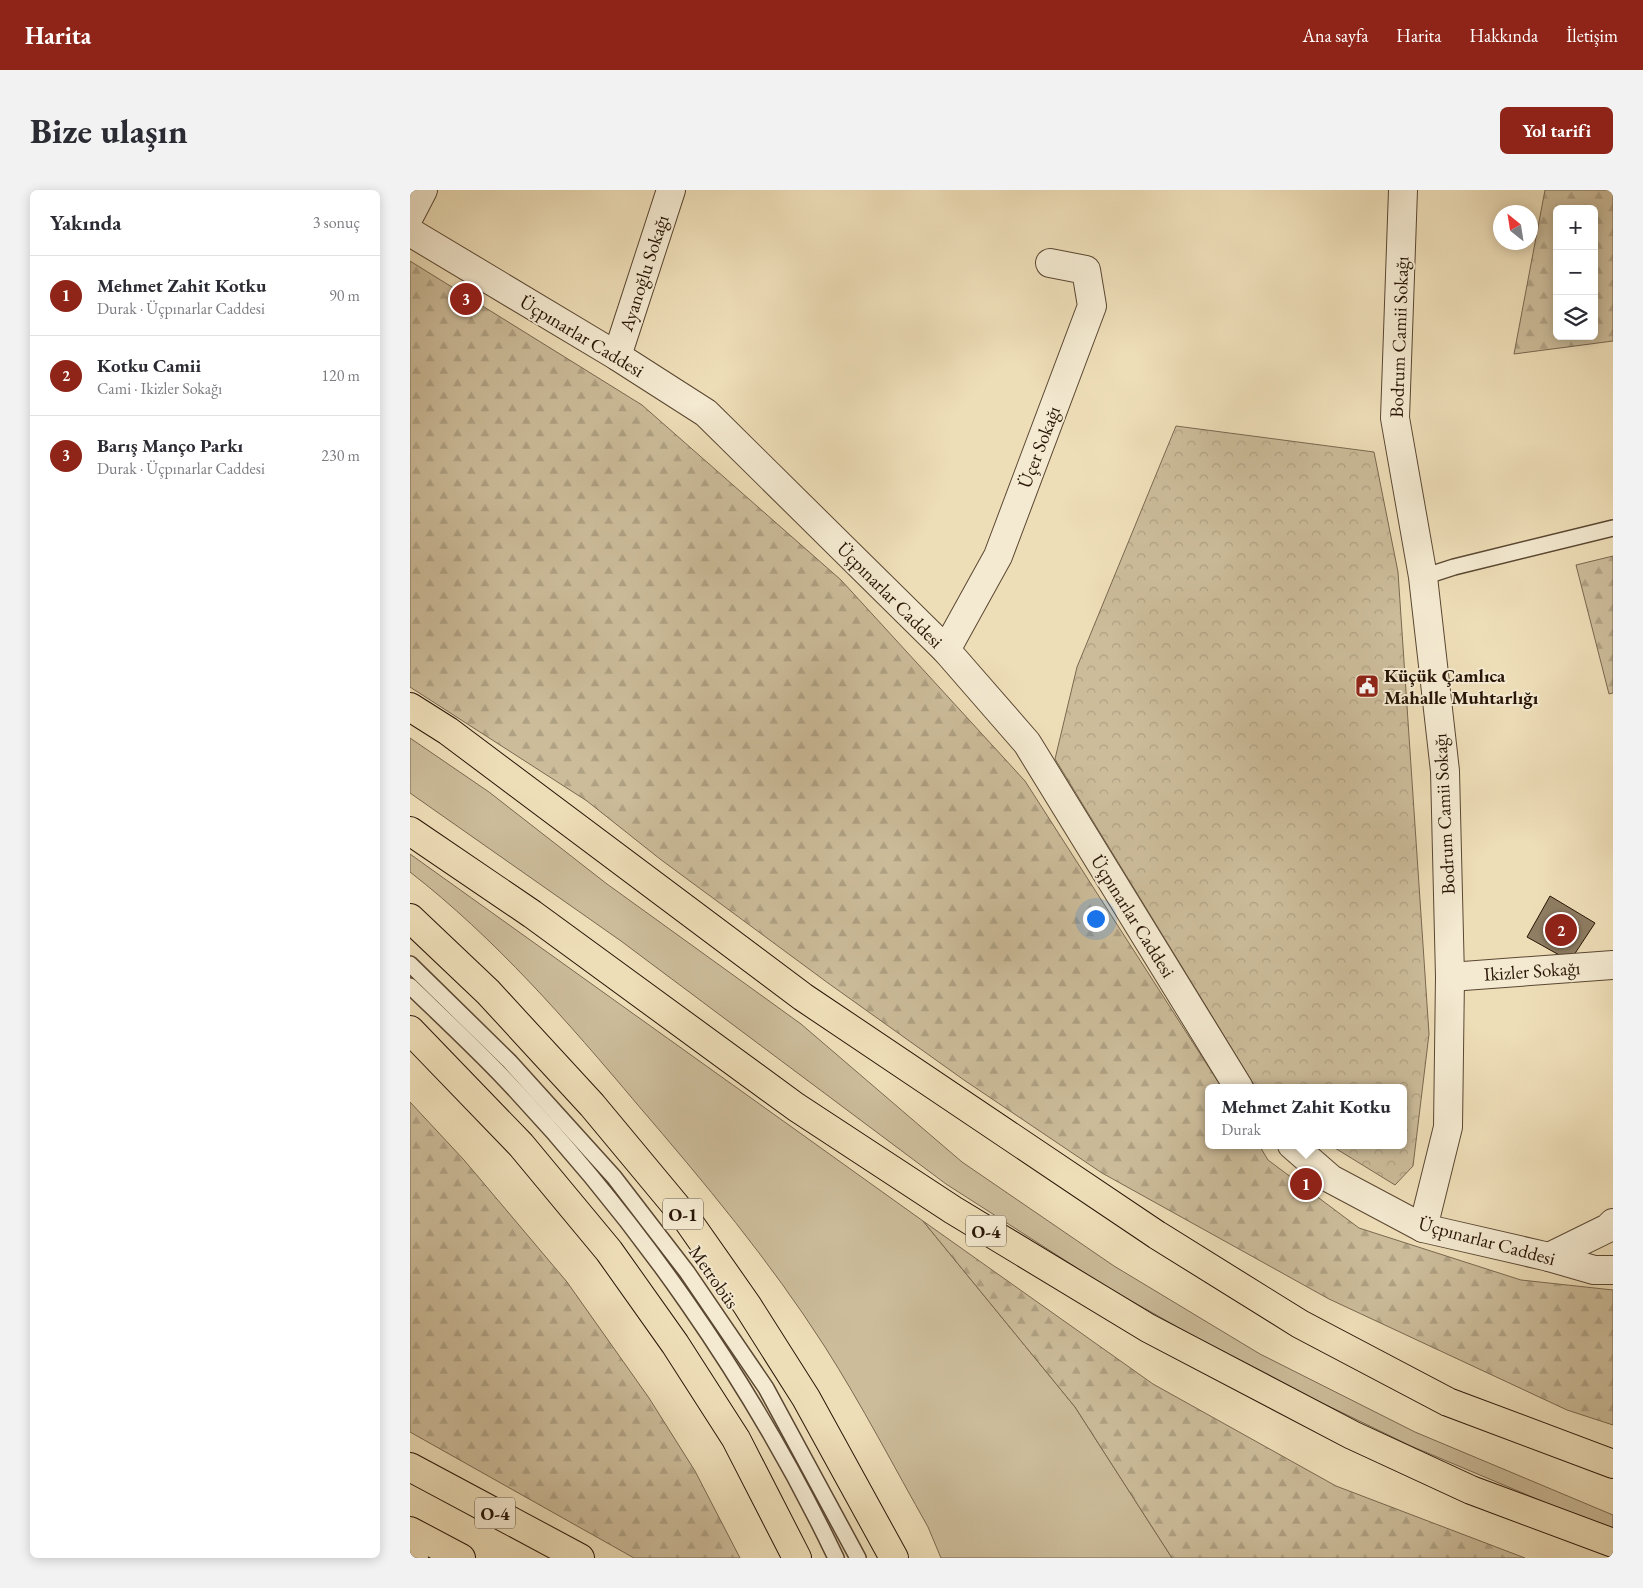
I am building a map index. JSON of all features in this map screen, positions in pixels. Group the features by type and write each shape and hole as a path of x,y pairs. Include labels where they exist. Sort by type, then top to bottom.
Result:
{"highway":[{"path":"410,707 448,731 803,997 1157,1235 1300,1324 1448,1402 1613,1464"},
{"name":"O-4","path":"410,831 532,914 796,1107 953,1210 1148,1328 1352,1435 1471,1490 1613,1543"},
{"name":"O-1","path":"410,918 488,992 586,1098 686,1218 747,1305 806,1398 894,1558"},
{"path":"410,1030 521,1145 609,1251 675,1344 736,1439 797,1558"},
{"name":"O-4","path":"410,1467 580,1558"},
{"path":"410,1530 461,1558"},
{"path":"410,1555 414,1558"}],"street":[{"path":"410,216 423,190"},
{"name":"Ayanoğlu Sokağı","path":"616,356 671,190"},
{"name":"Bodrum Camii Sokağı","path":"1403,190 1395,418 1423,577 1445,771 1450,977 1448,1127 1423,1228"},
{"name":"Üçpınarlar Caddesi","path":"410,232 616,356 706,413 946,650 1027,743 1237,1084"},
{"name":"Üçer Sokağı","path":"946,650 998,556 1092,306 1086,270 1050,263"},
{"name":"Ikizler Sokağı","path":"1450,977 1613,965"},
{"name":"Üçpınarlar Caddesi","path":"1297,1149 1331,1179 1423,1228 1549,1257 1594,1270 1613,1270"},
{"path":"1549,1257 1608,1228 1613,1223"}],"lane":[{"path":"1423,577 1454,567 1613,528"},
{"name":"Metrobüs","path":"410,964 510,1062 614,1177 687,1272 766,1388 858,1558"},
{"name":"Metrobüs","path":"410,986 499,1073 603,1191 668,1277 753,1401 836,1558"}],"green space":[{"path":"1545,190 1613,190 1613,341 1514,354 1534,250 1538,250 1538,227"},
{"path":"410,261 642,405 841,580 1025,781 1219,1084 1205,1084 1205,1149 1261,1149 1268,1160 1359,1228 1521,1280 1613,1290 1613,1425 1567,1410 1329,1299 1102,1173 964,1080 828,983 660,859 587,801 410,687"},
{"path":"1176,426 1374,452 1398,572 1429,1034 1413,1166 1395,1185 1336,1149 1407,1149 1407,1084 1254,1084 1055,759 1077,667"},
{"path":"1613,556 1613,693 1609,694 1576,565"},
{"path":"410,738 489,792 607,884 801,1024 962,1162 1114,1266 1260,1354 1415,1432 1613,1515 1613,1531 1411,1446 1252,1369 1105,1286 946,1184 621,941 410,793"},
{"path":"410,854 923,1221 1075,1407 1172,1558 941,1558 928,1527 852,1391 804,1315 736,1222 611,1073 530,982 472,925 410,872"},
{"path":"410,1102 464,1160 567,1282 649,1398 695,1471 740,1558 634,1558 410,1432"},
{"path":"923,1221 1153,1384 1336,1486 1525,1558 1172,1558 1075,1407"}],"building":[{"path":"1550,896 1595,923 1570,961 1527,937"}],"place":[{"name":"Barış Manço Parkı","path":"466,299"},
{"name":"Küçük Çamlıca Mahalle Muhtarlığı","path":"1367,686"},
{"name":"Kotku Camii","path":"1561,930"},
{"name":"Mehmet Zahit Kotku","path":"1306,1184"}]}
